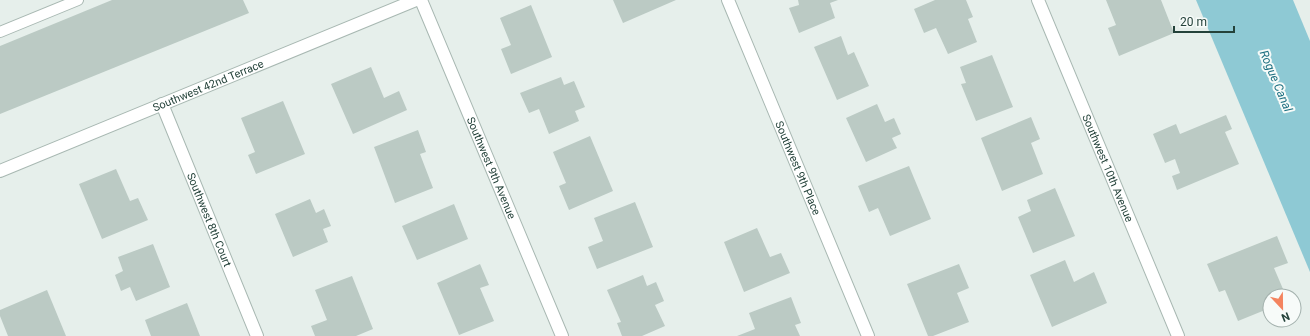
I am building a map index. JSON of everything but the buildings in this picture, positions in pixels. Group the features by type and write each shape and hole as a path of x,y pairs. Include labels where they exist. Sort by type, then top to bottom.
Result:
{"street":[{"name":"Southwest 42nd Terrace","path":"0,171 416,0"},
{"name":"Southwest 9th Avenue","path":"421,0 562,336"},
{"name":"Southwest 9th Place","path":"728,0 868,336"},
{"name":"Southwest 10th Avenue","path":"1038,0 1178,336"},
{"name":"Southwest 8th Court","path":"162,104 257,336"}],"lane":[{"path":"0,32 78,0"}],"water":[{"name":"Rogue Canal","path":"1196,0 1293,0 1310,41 1310,272"}]}
